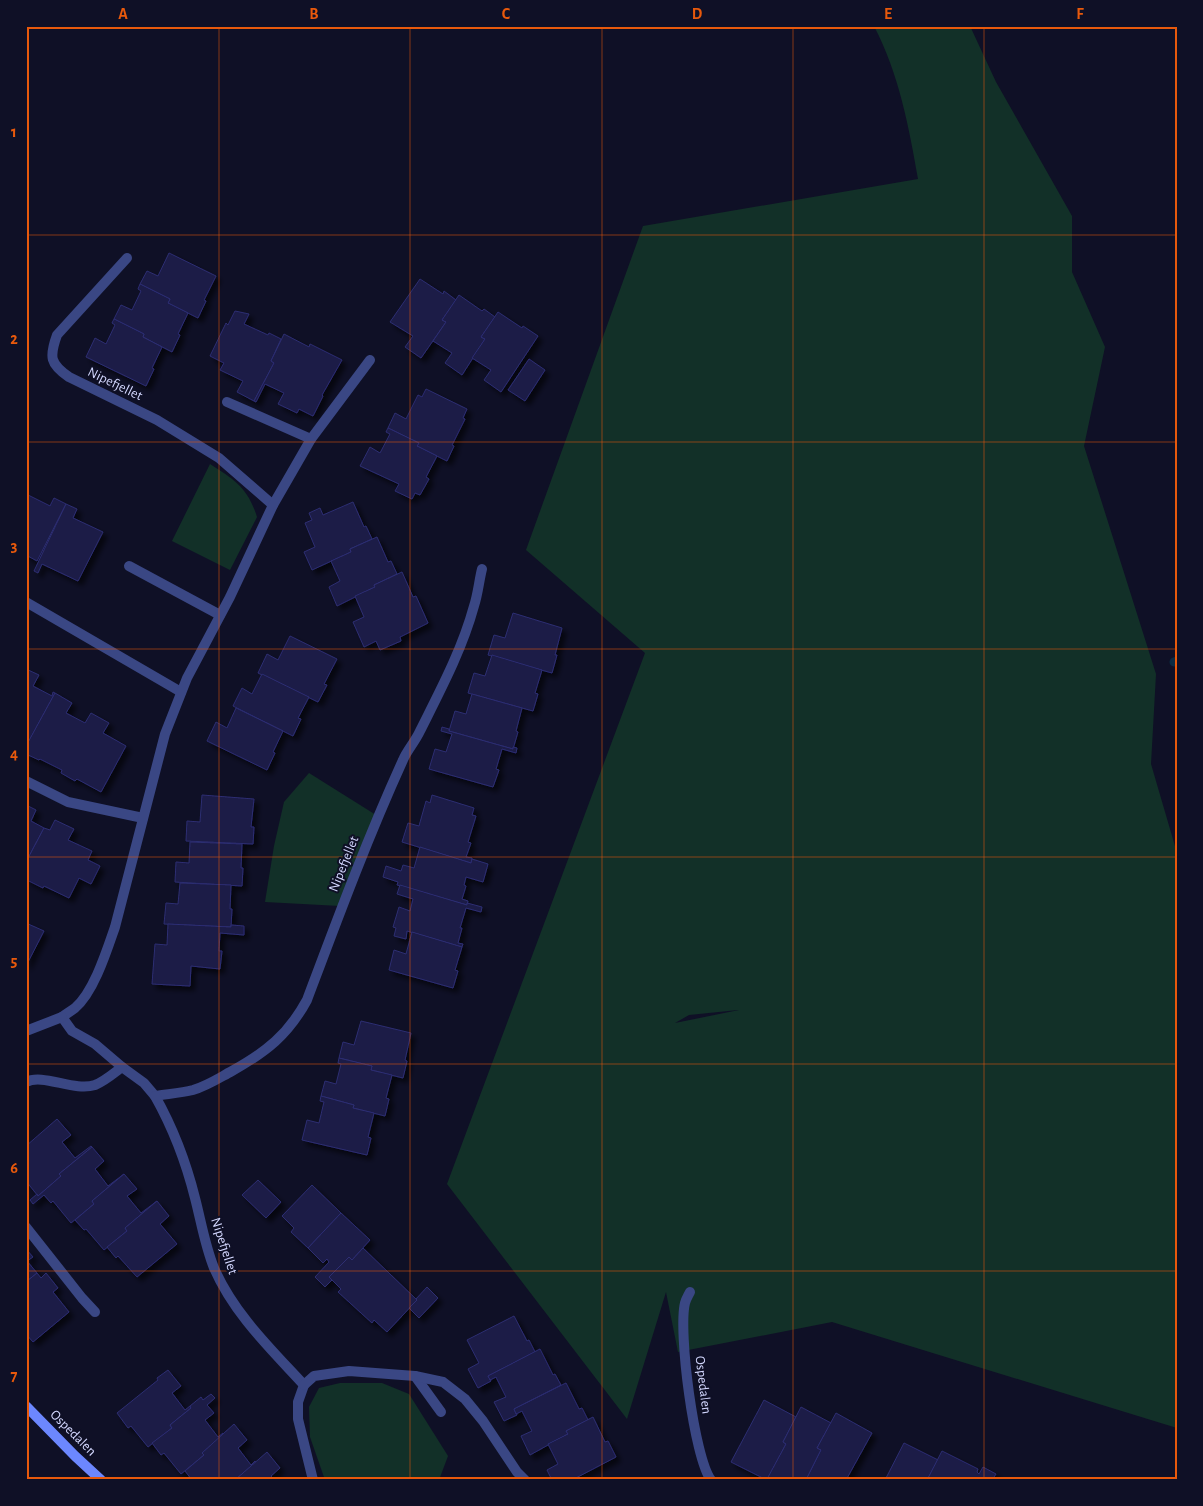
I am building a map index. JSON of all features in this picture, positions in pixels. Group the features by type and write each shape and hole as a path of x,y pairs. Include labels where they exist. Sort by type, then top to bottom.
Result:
{"street":[{"name":"Nipefjellet","path":"127,258 57,335 52,358 56,368 69,377 157,420 220,458 273,505"},
{"path":"26,1031 62,1017 76,1008 86,996 115,927 165,734 181,692 273,505 311,438 370,360"},
{"path":"227,402 311,438"},
{"path":"128,566 220,615"},
{"name":"Nipefjellet","path":"155,1096 193,1090 260,1055 287,1030 299,1014 307,1000 342,905 395,778 405,756 419,735 457,654 475,606 482,569"},
{"path":"26,602 181,692"},
{"path":"26,781 68,802 143,818"},
{"name":"Nipefjellet","path":"62,1017 72,1031 95,1044 144,1084 155,1096 169,1121 182,1153 214,1266 223,1286 256,1332 304,1385"},
{"path":"26,1082 30,1080 46,1081 77,1087 95,1085 122,1067"},
{"path":"26,1227 95,1312"},
{"name":"Ospedalen","path":"690,1292 685,1302 683,1329 687,1382 697,1440 711,1480"},
{"path":"313,1480 298,1419 298,1402 304,1385 314,1376 349,1371 415,1376 443,1382 465,1398 524,1480"},
{"path":"415,1376 441,1412"},
{"name":"Ospedalen","path":"26,1406 101,1480"}],"green space":[{"path":"874,26 970,26 996,82 1072,216 1072,272 1105,347 1084,446 1156,674 1151,764 1177,853 1177,1428 832,1322 678,1352 666,1292 627,1419 447,1184 645,653 526,550 643,226 918,179 902,101 883,44","holes":["739,1010 675,1023 689,1015"]},
{"path":"210,464 240,486 249,499 257,517 230,570 172,541"},
{"path":"309,773 376,815 340,906 265,902 274,846 284,802"},
{"path":"340,1383 382,1383 409,1394 448,1456 439,1480 325,1480 310,1437 309,1407 319,1388"}],"building":[{"path":"169,253 216,276 204,300 206,301 198,318 168,303 170,299 140,284 147,271 158,276"},
{"path":"420,279 443,294 444,291 456,300 442,320 446,322 421,358 405,347 413,336 390,322"},
{"path":"140,284 170,299 168,303 188,313 172,352 143,337 144,334 114,319 121,305 132,310 141,291 138,289"},
{"path":"459,295 482,311 484,309 495,317 481,337 485,339 462,375 445,363 452,353 433,341 446,322 442,320"},
{"path":"235,311 249,314 244,324 281,339 271,361 274,363 254,401 237,392 243,381 220,370 224,363 210,356 226,323 228,325"},
{"path":"498,312 538,336 501,392 484,380 491,370 472,358 485,339 481,337"},
{"path":"114,319 144,334 143,337 162,347 146,386 86,357 95,338 106,344 115,325 112,323"},
{"path":"284,334 309,347 310,344 342,360 322,395 313,416 299,409 297,413 278,404 284,393 265,384 256,402 254,401 274,363 271,361"},
{"path":"529,359 545,370 525,401 508,390"},
{"path":"426,389 467,409 463,418 465,419 452,445 454,446 447,461 417,446 419,443 388,428 395,413 406,419 418,395 422,397"},
{"path":"388,428 419,443 417,446 437,456 426,477 429,479 420,495 415,493 412,499 395,491 399,484 360,466 370,447 380,453 390,434 386,432"},
{"path":"26,494 50,506 54,498 66,504 37,561 26,555"},
{"path":"353,502 364,527 366,526 372,539 350,549 351,552 312,570 304,552 315,547 305,523 312,520 309,513 320,508 323,515"},
{"path":"66,504 77,509 73,518 103,532 78,581 42,564 38,573 34,571"},
{"path":"377,537 388,562 391,561 397,574 337,606 329,587 340,581 331,561 351,552 350,549"},
{"path":"402,572 413,597 416,596 428,623 400,637 401,641 380,650 376,641 364,647 353,622 364,617 355,596"},
{"path":"513,613 562,628 552,673 488,655 494,635 505,638"},
{"path":"290,636 337,659 324,684 327,685 318,702 258,673 267,654 278,660"},
{"path":"492,655 542,670 535,693 538,694 533,711 468,693 474,673 485,676"},
{"path":"26,669 39,675 33,686 52,696 53,692 55,693 28,743 26,742"},
{"path":"262,674 309,697 298,718 301,719 293,736 233,706 242,688 252,694"},
{"path":"55,693 72,703 66,713 85,723 91,713 109,723 103,733 126,746 101,792 77,779 75,781 61,773 62,770 26,754 26,746"},
{"path":"472,694 522,708 513,749 449,731 455,711 466,714"},
{"path":"236,708 283,731 267,770 207,741 216,722 227,728"},
{"path":"442,727 449,729 449,731 513,749 513,747 517,748 516,753 502,749 496,769 499,770 493,787 429,769 435,749 446,752 452,734 441,731"},
{"path":"202,795 254,799 251,827 254,827 253,844 186,841 187,821 200,822"},
{"path":"432,795 474,808 472,815 476,816 468,842 471,843 466,857 472,858 471,863 402,842 408,823 419,826 426,801 430,803"},
{"path":"26,805 36,810 31,821 44,828 26,862"},
{"path":"55,820 74,829 68,840 92,851 88,860 100,866 91,884 79,878 69,898 44,886 43,888 27,880 28,878 26,877 26,862 44,828 50,830"},
{"path":"190,842 242,844 242,886 175,882 176,862 189,863"},
{"path":"420,847 471,863 472,859 488,864 483,882 466,877 464,885 466,886 462,899 468,901 467,905 397,885 398,882 383,877 386,866 401,871 403,865 414,868"},
{"path":"180,883 231,885 231,927 164,924 166,903 178,904"},
{"path":"400,885 467,905 467,903 482,907 481,912 466,908 458,943 463,944 462,947 407,931 406,939 394,936 396,928 393,927 399,907 410,911 413,899 397,894"},
{"path":"26,923 44,931 26,966"},
{"path":"168,924 244,926 244,935 220,933 219,951 222,951 220,969 191,966 190,986 152,984 155,944 167,945"},
{"path":"412,932 462,947 455,970 458,971 453,988 389,970 394,950 406,954"},
{"path":"361,1021 411,1033 403,1078 371,1070 372,1066 339,1058 343,1042 354,1045"},
{"path":"339,1058 372,1066 371,1070 392,1075 386,1098 389,1099 385,1116 353,1108 354,1105 321,1096 325,1081 336,1084 341,1064 338,1063"},
{"path":"321,1096 354,1105 353,1108 374,1113 368,1137 371,1138 367,1155 302,1140 307,1120 319,1123 324,1102 320,1101"},
{"path":"57,1119 71,1135 62,1142 75,1158 92,1147 59,1174 61,1176 38,1196 26,1181 26,1146"},
{"path":"92,1147 104,1161 95,1169 108,1186 124,1174 92,1201 94,1204 71,1223 53,1201 51,1203 44,1195 33,1204 30,1200 37,1194 38,1196 61,1176 59,1174"},
{"path":"124,1174 137,1189 127,1196 141,1213 157,1201 125,1228 127,1231 104,1250 86,1229 84,1230 75,1220 94,1204 92,1201"},
{"path":"258,1180 281,1202 266,1218 242,1195"},
{"path":"312,1185 341,1213 308,1248 291,1232 294,1228 282,1216"},
{"path":"157,1201 169,1216 160,1224 177,1244 137,1277 107,1247 127,1231 125,1228"},
{"path":"341,1213 370,1240 352,1260 349,1257 329,1277 332,1280 325,1287 315,1277 329,1262 327,1259 323,1263 308,1248"},
{"path":"363,1248 417,1300 387,1332 374,1320 372,1323 338,1292 341,1289 329,1277 349,1257 352,1260"},
{"path":"26,1249 33,1257 27,1261 37,1273 26,1282"},
{"path":"37,1273 41,1278 46,1273 58,1288 53,1292 69,1312 33,1342 26,1334 26,1282"},
{"path":"427,1287 438,1298 419,1318 409,1308"},
{"path":"514,1316 535,1352 488,1376 491,1381 478,1388 468,1369 479,1363 467,1340"},
{"path":"540,1349 553,1375 555,1374 561,1385 514,1409 517,1415 504,1421 494,1402 506,1397 496,1377 490,1380 488,1376"},
{"path":"168,1370 181,1386 172,1393 185,1410 190,1406 191,1408 170,1425 172,1428 148,1447 131,1426 128,1428 117,1413"},
{"path":"566,1383 579,1409 582,1408 588,1420 566,1431 568,1434 530,1455 521,1436 532,1431 522,1411 516,1414 514,1409"},
{"path":"211,1394 215,1398 207,1405 214,1413 205,1420 218,1437 223,1433 224,1435 181,1474 164,1453 161,1455 152,1443 172,1428 170,1425 191,1408 190,1406 201,1397 203,1400"},
{"path":"764,1400 796,1417 783,1442 786,1444 767,1480 731,1462"},
{"path":"801,1407 831,1423 817,1448 821,1450 806,1480 769,1480 767,1479 786,1444 783,1442"},
{"path":"836,1413 872,1433 846,1480 806,1480 821,1450 817,1448"},
{"path":"593,1417 605,1442 608,1441 616,1457 572,1480 552,1480 547,1470 558,1464 548,1444 568,1434 566,1431"},
{"path":"234,1424 247,1440 238,1448 251,1465 256,1462 235,1480 192,1480 185,1471 204,1455 202,1453"},
{"path":"904,1443 938,1460 927,1480 885,1480"},
{"path":"942,1451 978,1469 977,1472 979,1474 983,1467 996,1474 992,1480 927,1480"},
{"path":"267,1452 280,1468 271,1476 275,1480 235,1480"}]}
